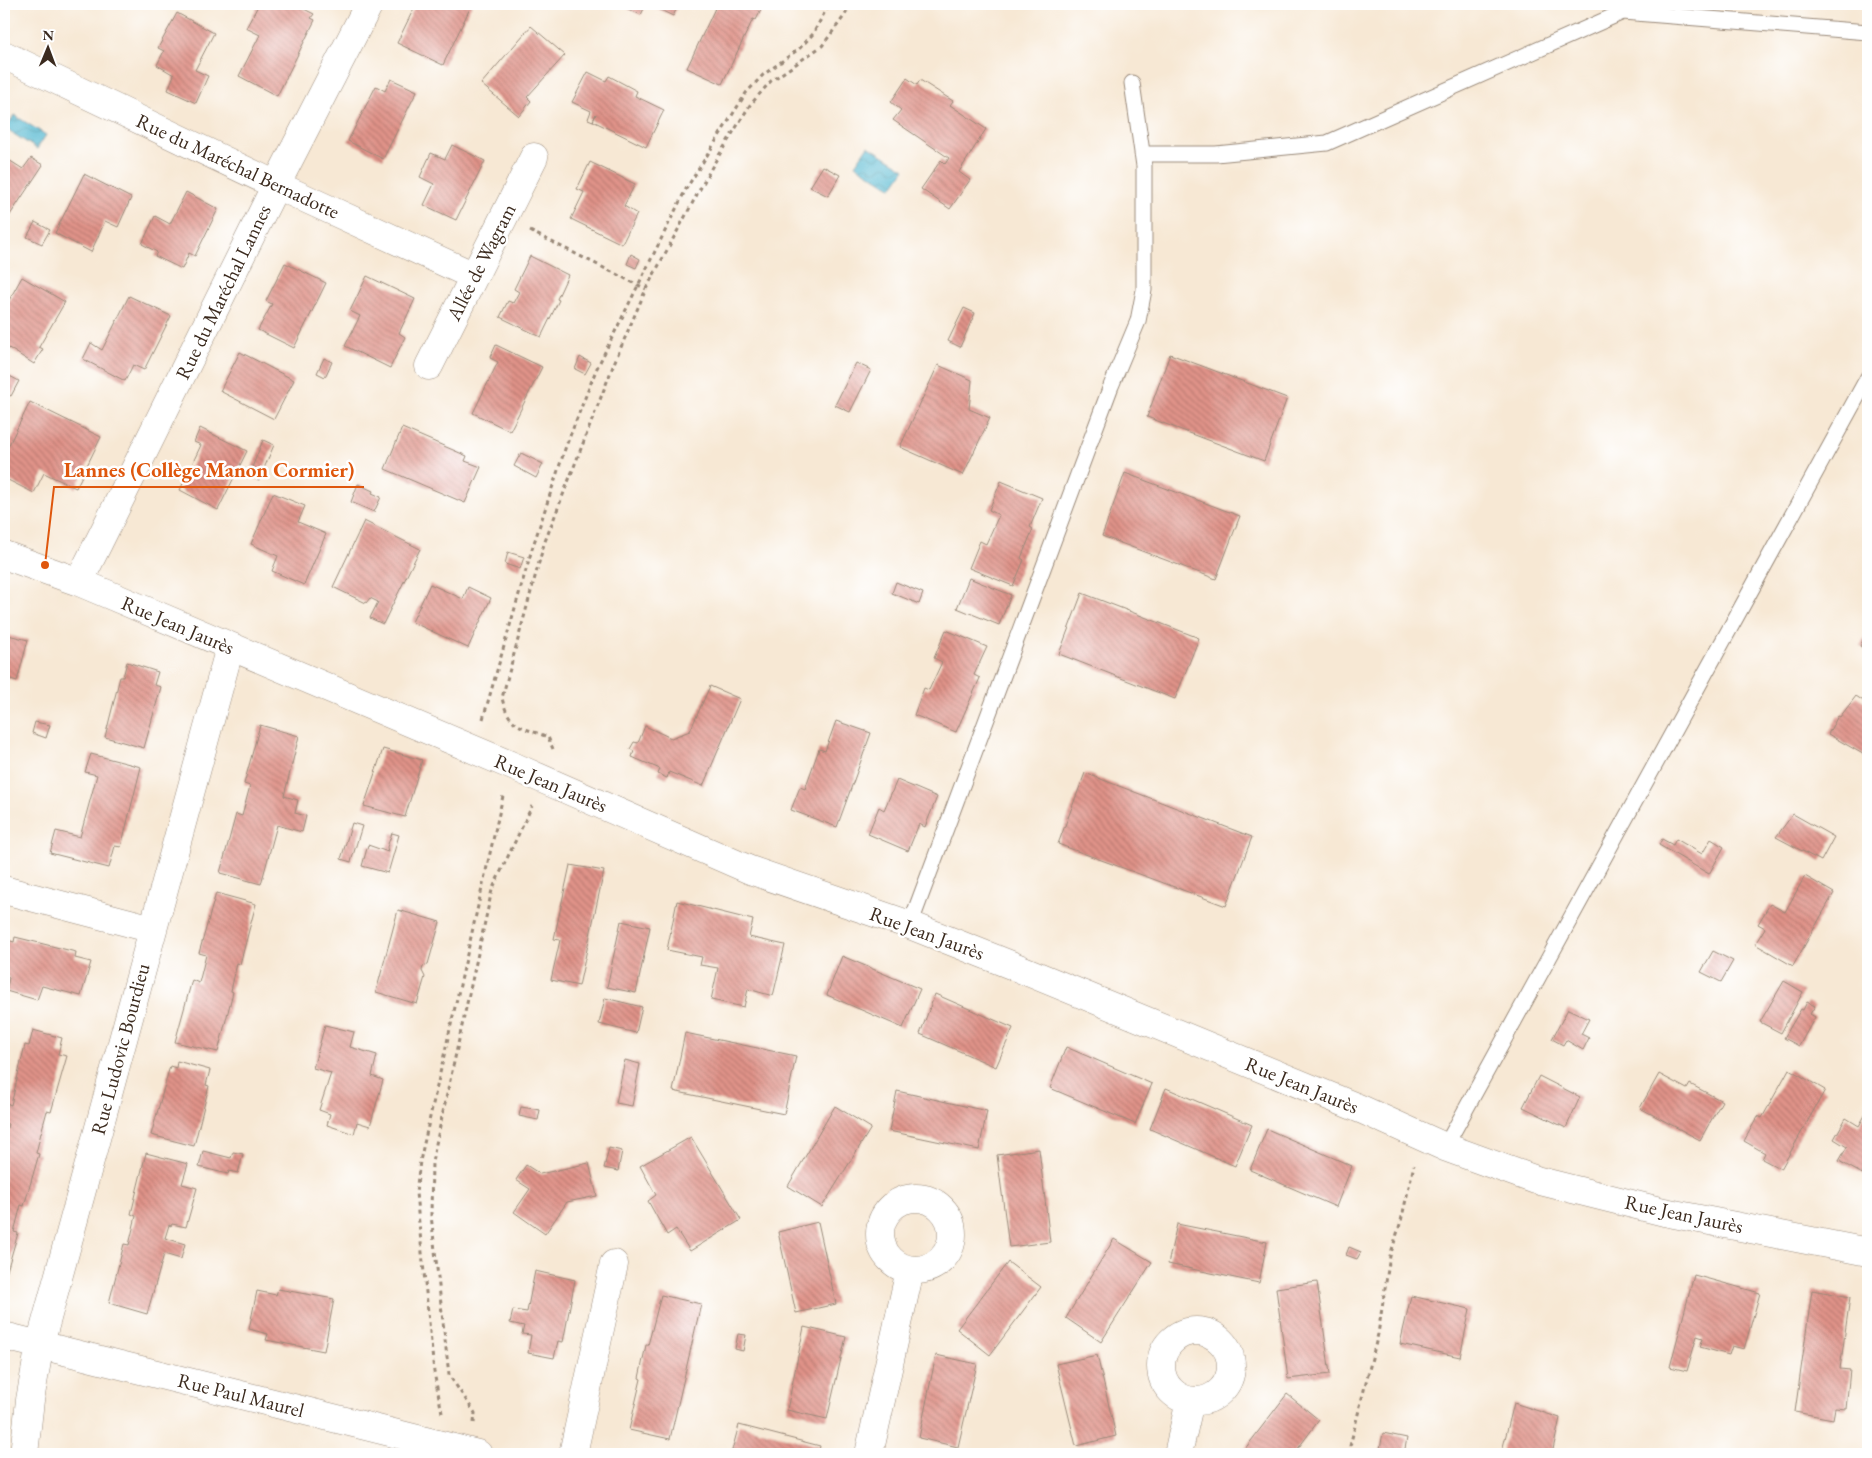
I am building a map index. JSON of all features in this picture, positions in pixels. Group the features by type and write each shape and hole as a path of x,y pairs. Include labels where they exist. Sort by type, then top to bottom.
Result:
{"street":[{"name":"Rue du Maréchal Lannes","path":"80,582 276,185 369,4"},
{"name":"Rue du Maréchal Bernadotte","path":"4,55 276,185 474,276"},
{"name":"Allée de Wagram","path":"429,366 534,157"},
{"name":"Rue Jean Jaurès","path":"4,555 80,582 543,779 750,870 910,925 1363,1110 1435,1142 1536,1180 1664,1212 1868,1252"},
{"name":"Rue Ludovic Bourdieu","path":"24,1454 30,1400 40,1344 230,647"},
{"path":"4,890 153,929"},
{"path":"573,1454 614,1264"},
{"path":"869,1454 910,1270"},
{"name":"Rue Paul Maurel","path":"4,1336 474,1453"},
{"path":"1178,1454 1190,1401"}],"lane":[{"path":"1142,154 1216,154 1327,143 1623,12 1868,32"},
{"path":"910,925 1111,386 1138,321 1144,290 1144,166 1132,83"},
{"path":"1435,1142 1868,377"}],"path":[{"path":"482,724 532,549 566,446 596,370 686,189 746,93 763,75 800,48 813,34 830,4"},
{"path":"474,1453 475,1413 450,1375 431,1215 432,1162 492,890 543,779 553,750 548,736 516,724 505,713 502,698 544,544 615,361 646,289 714,165 750,105 771,81 822,46 846,15 851,4"},
{"path":"504,217 646,289"},
{"path":"443,1418 434,1372 416,1193 420,1161 505,790"},
{"path":"1348,1454 1378,1334 1390,1256 1415,1164 1435,1142"}],"water":[{"path":"14,115 46,135 37,149 6,129"},
{"path":"868,146 905,169 892,188 855,165"}],"building":[{"path":"259,4 294,4 314,14 311,18 315,20 277,96 239,76 260,35 246,28"},
{"path":"416,4 472,4 443,65 397,43"},
{"path":"618,4 646,4 641,15"},
{"path":"648,4 679,4 673,16"},
{"path":"717,4 764,4 756,20 753,19 722,84 687,68"},
{"path":"177,13 214,33 195,70 208,76 196,103 168,90 174,75 157,65 164,51 158,48"},
{"path":"531,26 565,55 527,97 531,101 519,116 481,84"},
{"path":"588,72 606,81 609,76 637,91 635,96 664,110 646,147 588,119 591,111 572,102"},
{"path":"907,78 917,85 920,80 953,101 950,105 986,129 959,172 970,180 950,209 921,189 941,160 945,164 949,158 893,120 901,110 891,102"},
{"path":"391,79 417,91 383,159 348,141 376,86 385,91"},
{"path":"452,145 485,161 456,220 424,205 434,184 420,177 431,153 445,159"},
{"path":"4,157 23,169 31,158 43,165 4,224"},
{"path":"590,162 635,184 624,206 637,214 622,244 571,219 584,192 577,189"},
{"path":"823,166 840,175 828,196 810,187"},
{"path":"84,174 131,198 118,227 105,221 91,252 55,233"},
{"path":"186,192 218,209 195,256 189,253 182,269 155,256 157,252 142,244 155,216 170,224"},
{"path":"35,222 50,230 42,244 27,237"},
{"path":"631,254 640,259 636,268 627,264"},
{"path":"530,256 568,275 557,299 559,300 541,337 500,317 508,301 513,303 519,292 514,289"},
{"path":"285,263 326,283 294,348 258,330 272,304 266,301"},
{"path":"367,276 415,299 399,333 405,337 390,368 345,346 360,316 350,311"},
{"path":"22,277 65,302 39,347 43,349 34,364 4,345 4,309"},
{"path":"129,296 171,316 144,370 133,365 125,381 83,359 91,343 102,350"},
{"path":"964,308 975,313 960,347 948,341"},
{"path":"496,345 542,367 510,431 473,413 498,362 490,358"},
{"path":"240,352 294,380 274,419 220,391"},
{"path":"1170,354 1287,398 1264,461 1147,417"},
{"path":"580,357 591,363 585,374 575,369"},
{"path":"324,358 332,362 325,377 317,373"},
{"path":"856,363 871,370 850,412 835,405"},
{"path":"938,365 972,380 969,409 990,418 963,475 900,447"},
{"path":"4,373 19,381 11,396 4,393"},
{"path":"30,402 101,437 76,488 44,473 34,493 4,478 4,455"},
{"path":"200,428 247,451 218,510 180,490 201,445 194,442"},
{"path":"402,428 467,456 465,461 481,467 465,503 385,469"},
{"path":"263,440 274,445 259,480 249,475"},
{"path":"521,453 543,464 536,478 514,466"},
{"path":"1125,473 1240,516 1216,579 1102,536"},
{"path":"1001,481 1042,498 1030,527 1033,529 1021,558 1024,560 1013,586 969,568 980,541 986,544 999,515 989,510"},
{"path":"358,484 381,497 374,512 351,502"},
{"path":"273,493 305,506 298,522 326,534 304,585 272,571 278,556 251,544"},
{"path":"364,521 420,549 383,624 370,618 378,602 370,598 366,603 333,587"},
{"path":"508,552 524,557 520,569 505,564"},
{"path":"969,578 1011,595 999,625 957,608"},
{"path":"896,582 923,593 919,604 892,593"},
{"path":"430,584 463,599 468,587 491,598 468,648 412,622"},
{"path":"1082,593 1199,638 1175,699 1059,654"},
{"path":"946,630 987,647 974,675 980,678 956,732 914,715 924,688 929,690 942,662 934,658"},
{"path":"1868,631 1868,651 1860,646"},
{"path":"4,634 28,640 17,681 4,677"},
{"path":"127,662 158,672 154,685 161,687 144,748 105,737 120,677 123,677"},
{"path":"710,686 740,699 703,786 669,772 667,778 658,774 660,769 632,757 634,751 630,749 634,742 638,743 645,726 671,738 690,731"},
{"path":"1856,696 1868,704 1868,757 1828,734 1838,716 1840,717"},
{"path":"836,721 871,733 837,827 791,810 800,787 805,789 819,749 825,751"},
{"path":"35,722 50,725 46,738 32,733"},
{"path":"260,725 299,736 284,796 298,800 295,813 306,816 302,832 277,825 261,884 220,873 236,814 242,816 250,786 244,784"},
{"path":"383,749 422,760 405,817 364,806"},
{"path":"91,754 141,767 121,847 115,846 109,868 50,853 56,831 80,837 97,775 85,772"},
{"path":"1085,773 1252,837 1226,906 1058,844"},
{"path":"897,780 937,797 925,827 919,824 908,851 868,834 879,807 884,810"},
{"path":"1793,814 1834,837 1821,861 1776,837"},
{"path":"352,823 362,826 351,862 341,859"},
{"path":"392,833 399,835 388,873 362,866 368,845 388,852 387,847"},
{"path":"1662,839 1673,845 1676,839 1702,854 1711,839 1724,847 1709,874 1659,845"},
{"path":"570,865 604,871 579,986 551,980 560,940 554,939"},
{"path":"1805,876 1834,893 1793,966 1755,944 1765,928 1758,924 1770,904 1785,912"},
{"path":"216,893 256,904 240,964 237,963 231,991 233,992 218,1052 175,1042 192,980 199,983 206,955 199,953"},
{"path":"677,901 753,920 749,937 785,945 773,996 748,989 744,1007 711,1000 718,968 700,965 702,957 667,950"},
{"path":"398,910 440,922 428,964 423,966 422,971 425,977 417,1004 376,992"},
{"path":"621,921 650,927 636,993 607,987"},
{"path":"15,937 76,952 75,958 91,962 81,996 42,986 37,1000 6,991 9,978 4,974 4,939 14,942"},
{"path":"1713,951 1733,961 1721,982 1701,972"},
{"path":"842,956 920,989 903,1028 827,995"},
{"path":"1784,981 1803,992 1781,1033 1760,1022"},
{"path":"935,994 1013,1028 996,1067 920,1034"},
{"path":"605,998 642,1007 636,1033 599,1024"},
{"path":"1807,1002 1815,1006 1810,1014 1815,1017 1799,1046 1784,1038"},
{"path":"1568,1009 1589,1019 1581,1034 1589,1038 1583,1050 1566,1040 1563,1045 1552,1039"},
{"path":"325,1025 354,1032 350,1047 377,1055 372,1076 383,1080 370,1126 357,1122 354,1134 327,1125 330,1114 319,1110 331,1073 313,1068"},
{"path":"33,1030 62,1038 58,1054 67,1056 51,1112 47,1111 36,1153 39,1154 24,1206 21,1205 14,1232 18,1233 4,1281 4,1139 8,1124 4,1123 4,1102 11,1105 25,1045 29,1046"},
{"path":"685,1033 796,1056 784,1114 673,1091"},
{"path":"1066,1047 1152,1084 1135,1124 1050,1088"},
{"path":"625,1060 640,1064 632,1106 616,1103"},
{"path":"177,1061 210,1070 206,1085 209,1086 194,1146 151,1135 170,1066 176,1068"},
{"path":"1789,1069 1825,1090 1781,1169 1762,1159 1765,1153 1744,1141 1758,1116 1762,1118"},
{"path":"1659,1074 1687,1089 1690,1084 1722,1101 1700,1140 1640,1108"},
{"path":"1539,1076 1580,1097 1566,1128 1523,1107"},
{"path":"1166,1088 1252,1125 1235,1166 1150,1129"},
{"path":"897,1091 987,1111 979,1150 889,1131"},
{"path":"835,1106 871,1128 822,1207 788,1186"},
{"path":"521,1107 540,1110 538,1120 519,1116"},
{"path":"1868,1110 1868,1177 1839,1161 1847,1147 1834,1139 1846,1118 1859,1126"},
{"path":"1267,1129 1352,1166 1336,1207 1250,1170"},
{"path":"691,1137 741,1220 690,1251 676,1229 667,1235 648,1201 656,1195 640,1166"},
{"path":"609,1148 622,1151 618,1171 604,1168"},
{"path":"1039,1149 1050,1242 1009,1247 997,1155"},
{"path":"203,1151 231,1158 233,1152 243,1154 238,1173 229,1171 228,1174 199,1167"},
{"path":"146,1153 188,1164 182,1184 197,1188 186,1227 169,1225 165,1238 185,1244 181,1259 164,1254 147,1314 109,1303 124,1244 129,1245 136,1216 131,1214"},
{"path":"589,1163 597,1196 567,1202 545,1234 514,1212 530,1189 516,1180 526,1165 540,1174"},
{"path":"818,1222 836,1304 796,1313 778,1232"},
{"path":"1177,1224 1267,1242 1259,1283 1168,1264"},
{"path":"1114,1239 1152,1262 1101,1342 1066,1318"},
{"path":"1349,1247 1361,1252 1357,1259 1346,1255"},
{"path":"1008,1262 1041,1287 990,1355 957,1329"},
{"path":"535,1271 575,1280 563,1342 558,1341 554,1358 528,1353 531,1335 522,1334 524,1326 510,1323 513,1310 527,1312"},
{"path":"1694,1275 1760,1293 1744,1349 1732,1346 1729,1355 1700,1347 1703,1338 1697,1336 1687,1371 1670,1367"},
{"path":"1317,1282 1330,1374 1288,1379 1276,1288"},
{"path":"278,1289 334,1299 324,1351 266,1340 268,1334 249,1329 257,1291 276,1295"},
{"path":"1812,1290 1850,1297 1840,1369 1850,1370 1846,1409 1835,1408 1833,1419 1795,1412"},
{"path":"661,1295 701,1304 670,1439 629,1430 641,1379 639,1378 646,1345 648,1345"},
{"path":"1411,1296 1470,1309 1460,1357 1400,1344"},
{"path":"804,1327 846,1337 827,1419 787,1410"},
{"path":"738,1334 746,1335 743,1351 735,1349"},
{"path":"936,1355 977,1364 958,1447 919,1438"},
{"path":"1097,1355 1116,1436 1076,1446 1056,1364"},
{"path":"1287,1394 1319,1420 1294,1454 1241,1454"},
{"path":"1514,1403 1560,1418 1552,1454 1503,1454"},
{"path":"739,1425 820,1446 818,1454 731,1454"},
{"path":"1383,1433 1407,1438 1404,1454 1379,1454"}],"place":[{"name":"Lannes (Collège Manon Cormier)","path":"45,565"}]}
